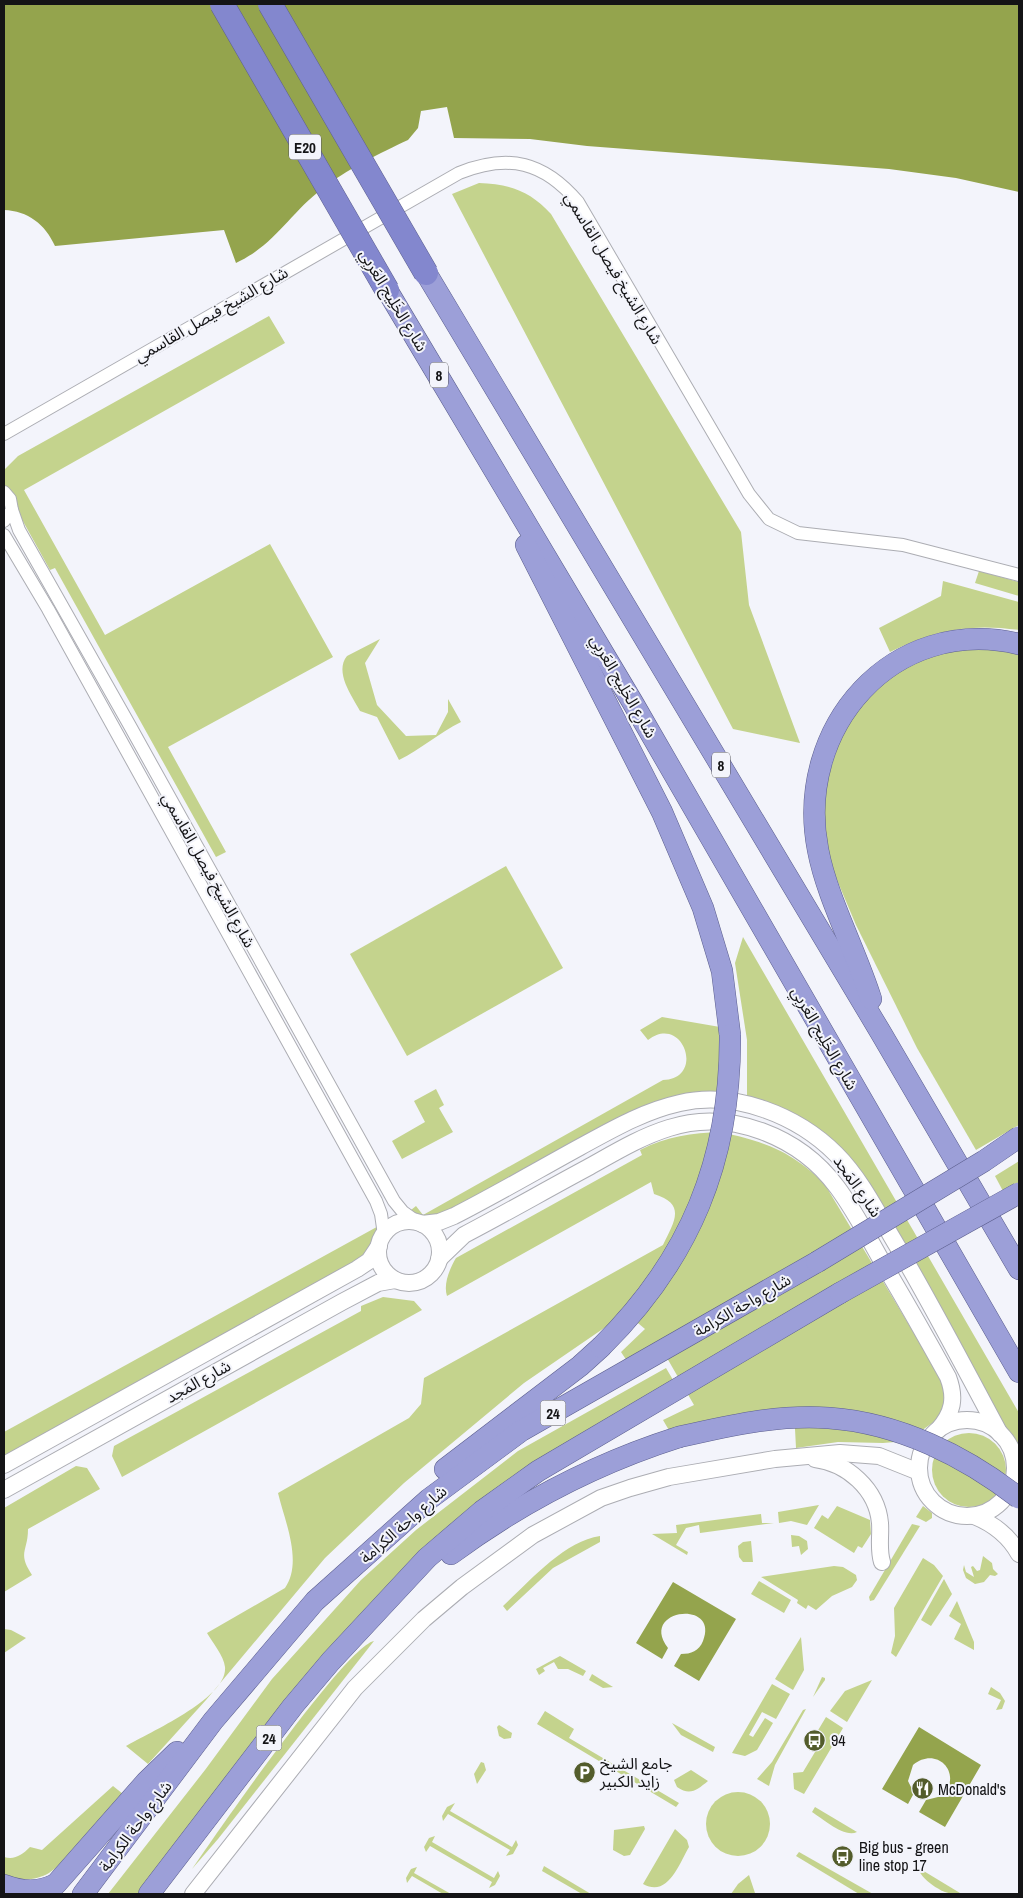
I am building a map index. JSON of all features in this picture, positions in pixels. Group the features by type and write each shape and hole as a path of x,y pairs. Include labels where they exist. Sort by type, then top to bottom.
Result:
{"highway":[{"name":"شارع الخَلِيج العَربِي","path":"222,4 387,290 490,459 634,703 1019,1372"},
{"name":"E20","path":"270,4 426,273"},
{"name":"8","path":"426,273 881,1033 1017,1264"},
{"path":"315,1601 352,1557 436,1476 580,1366 641,1305 674,1257 700,1205 716,1160 725,1122 730,1070 730,1035 722,971 703,908 662,812 530,554 490,459"},
{"path":"881,1033 864,977 818,850 814,813 816,780 831,733 847,707 866,683 895,662 934,647 952,643 1006,641 1019,644"},
{"name":"شارع واحة الكرامة","path":"83,1894 213,1721 315,1601 429,1499 521,1431 817,1262 984,1161 1019,1137"},
{"name":"24","path":"154,1889 293,1706 331,1661 400,1590 417,1568 482,1511 538,1471 840,1293 1019,1192"},
{"path":"400,1590 495,1524 538,1498 602,1465 636,1450 728,1425 794,1418 829,1418 858,1422 918,1439 946,1451 973,1465 1015,1493"},
{"path":"4,1885 27,1891 42,1890 56,1884 146,1782 213,1721"},
{"path":"4,1892 9,1894"}],"street":[{"name":"شارع الشيخ فيصل القاسمي","path":"4,434 459,173 477,166 500,162 522,164 563,184 578,202 749,494 769,519 798,533 903,545 1019,575"},
{"name":"شارع الشيخ فيصل القاسمي","path":"4,492 10,499 18,530 135,734 394,1201 403,1212 419,1223"},
{"path":"4,522 12,510"},
{"name":"شارع الشيخ فيصل القاسمي","path":"4,535 48,609 372,1193 381,1214 381,1241"},
{"name":"شارع المَجد","path":"419,1223 439,1222 454,1216 645,1114 682,1102 699,1101 730,1102 766,1110 810,1132 837,1154 851,1170 916,1278 974,1381 1000,1434"},
{"name":"شارع المَجد","path":"439,1259 464,1235 650,1135 688,1123 738,1124 754,1128 786,1142 813,1161 846,1200 948,1377 953,1393 952,1408 938,1430"},
{"path":"400,1223 419,1223 434,1235 440,1250 436,1267 426,1278 411,1283 396,1280 381,1266 381,1241 400,1223"},
{"name":"شارع المَجد","path":"4,1465 351,1273 368,1261 381,1241"},
{"name":"شارع المَجد","path":"4,1490 349,1298 378,1283 396,1280"},
{"path":"1019,1510 1015,1493 1015,1464 1008,1443 992,1427 970,1421 948,1424 938,1430 923,1448 919,1472 922,1486 929,1498 952,1514 974,1516 997,1528 1010,1540 1019,1554"},
{"path":"193,1894 201,1888 355,1688 424,1619 482,1572 533,1535 601,1498 669,1477 775,1459 840,1453 879,1456 919,1472"},
{"path":"775,1459 822,1460 836,1465 857,1479 870,1494 877,1511 880,1525 879,1550 882,1562"},
{"path":"974,1516 997,1506 1015,1493"}],"shaded area":[{"path":"4,4 1019,4 1019,192 956,178 889,169 587,146 530,139 454,138 447,107 421,111 418,128 408,140 364,162 331,182 300,208 262,247 236,263 224,230 55,246 46,231 35,220 21,213 4,210"},
{"path":"479,183 500,185 518,190 527,194 551,214 741,532 749,605 800,743 733,729 452,194"},
{"path":"269,316 285,343 24,490 105,635 270,544 333,657 168,747 226,852 216,857 55,568 50,570 4,487 5,469 18,456"},
{"path":"979,571 1019,582 1019,596 975,583"},
{"path":"943,581 1019,602 1019,630 984,627 953,630 922,638 890,652 879,628 941,596"},
{"path":"380,639 365,663 377,705 406,736 436,735 448,712 448,699 461,722 399,760 377,717 360,711 343,676 343,662 347,656"},
{"path":"972,644 1019,651 1019,1125 976,1150 917,1048 856,925 826,854 818,808 851,706 892,670"},
{"path":"506,866 563,968 407,1056 350,954"},
{"path":"743,937 1019,1413 1019,1445 1002,1424 840,1148 797,1116 747,1097 747,1040 735,963"},
{"path":"662,1017 720,1027 723,1094 699,1095 433,1219 410,1215 411,1210 416,1206 423,1215 663,1080 676,1077 684,1070 686,1060 685,1050 679,1041 671,1035 660,1034 648,1040 640,1030"},
{"path":"436,1089 444,1105 439,1108 453,1132 402,1159 392,1141 425,1122 414,1101"},
{"path":"721,1132 765,1144 788,1155 824,1183 939,1375 947,1394 945,1410 935,1421 907,1441 883,1443 838,1442 796,1448 794,1410 670,1432 663,1420 694,1405 659,1344 627,1361 621,1352 645,1329 626,1313 524,1383 404,1483 325,1558 215,1689 223,1679 225,1667 220,1654 207,1633 285,1588 290,1578 293,1554 278,1493 409,1418 421,1404 424,1378 663,1245 674,1221 674,1208 664,1198 654,1194 651,1182 447,1296 449,1271 456,1258 642,1155 640,1150 660,1141 680,1136"},
{"path":"1019,1161 1019,1186 1004,1193 995,1176"},
{"path":"384,1223 388,1236 382,1249 4,1460 4,1432"},
{"path":"383,1297 414,1301 422,1310 122,1477 112,1456 114,1446 361,1311 361,1306"},
{"path":"666,1368 676,1385 432,1549 140,1894 108,1894 205,1770 272,1679 361,1580 416,1530 518,1451"},
{"path":"962,1433 976,1433 990,1439 1000,1449 1006,1463 1004,1484 990,1501 976,1507 962,1507 948,1501 938,1491 932,1477 932,1463 938,1449 948,1439"},
{"path":"76,1466 87,1468 100,1489 28,1529 24,1556 32,1575 4,1592 4,1508"},
{"path":"819,1505 807,1525 791,1521 779,1523 778,1512"},
{"path":"837,1506 870,1520 871,1534 862,1548 858,1546 854,1553 814,1528 822,1515 828,1519"},
{"path":"923,1506 932,1513 932,1518 926,1522 916,1517"},
{"path":"761,1514 762,1523 774,1523 700,1533 699,1525 686,1528 676,1545 688,1552 687,1555 652,1534 677,1533 676,1525"},
{"path":"912,1524 920,1526 874,1600 870,1601 869,1597"},
{"path":"791,1535 799,1536 807,1541 808,1549 801,1555 799,1546 792,1547"},
{"path":"600,1536 600,1542 553,1568 507,1611 503,1606 560,1554 587,1539"},
{"path":"751,1541 753,1562 743,1562 739,1557 738,1546 743,1542"},
{"path":"983,1556 992,1563 993,1569 998,1574 995,1576 990,1575 984,1582 975,1584 966,1578 963,1570 964,1565 966,1572 974,1577 971,1567 973,1566 977,1571 980,1570"},
{"path":"923,1558 934,1565 943,1576 896,1657 891,1653 895,1636 894,1608"},
{"path":"834,1566 843,1567 856,1575 857,1580 852,1587 832,1596 816,1610 808,1605 806,1609 797,1603 798,1600 761,1577"},
{"path":"944,1579 952,1594 931,1626 921,1620"},
{"path":"759,1581 791,1600 784,1613 751,1594"},
{"path":"673,1582 736,1619 699,1681 674,1666 681,1654 694,1651 703,1641 705,1628 700,1619 691,1614 681,1614 670,1618 663,1625 662,1635 668,1648 662,1659 636,1643"},
{"path":"957,1601 974,1642 974,1650 954,1639 961,1624 949,1616"},
{"path":"4,1629 11,1630 26,1638 4,1653"},
{"path":"801,1637 804,1670 793,1690 775,1679"},
{"path":"374,1641 218,1839 192,1869 252,1783 310,1706 359,1651"},
{"path":"560,1656 586,1671 583,1676 568,1669 558,1669 554,1662 543,1668 545,1671 539,1675 536,1669"},
{"path":"592,1674 613,1687 603,1688 589,1680"},
{"path":"822,1677 825,1680 813,1697"},
{"path":"872,1680 847,1722 830,1711 845,1691"},
{"path":"772,1684 790,1694 776,1719 762,1712 749,1735 753,1737 765,1718 773,1723 757,1750 745,1756 732,1753"},
{"path":"991,1687 1000,1693 1005,1701 1002,1709 996,1710 1001,1700 988,1694"},
{"path":"213,1691 148,1764 126,1746 186,1713"},
{"path":"806,1709 775,1765 769,1786 757,1779 772,1762 803,1710"},
{"path":"545,1711 574,1729 569,1738 679,1803 676,1807 537,1724"},
{"path":"826,1717 843,1728 804,1794 794,1789 793,1773 803,1772 821,1742 817,1732"},
{"path":"672,1723 715,1747 713,1752 681,1735"},
{"path":"499,1725 512,1733 511,1738 504,1739 499,1736 497,1727"},
{"path":"919,1727 981,1765 945,1827 919,1812 926,1800 942,1796 948,1788 949,1771 939,1760 931,1758 913,1765 908,1781 914,1793 908,1804 882,1789"},
{"path":"481,1762 484,1763 486,1770 477,1784 474,1774"},
{"path":"691,1770 708,1781 693,1791 682,1790 677,1787 674,1780"},
{"path":"113,1786 123,1794 78,1847 58,1866 44,1876 32,1879 21,1879 4,1875 4,1857 12,1858 18,1856 30,1847 42,1850"},
{"path":"732,1792 744,1792 761,1801 768,1812 770,1824 768,1836 761,1847 744,1856 732,1856 720,1851 711,1842 706,1830 706,1818 711,1806 720,1797"},
{"path":"455,1803 450,1811 512,1847 516,1840 518,1845 513,1854 506,1856 510,1850 448,1814 443,1821 442,1816 447,1807"},
{"path":"815,1807 857,1832 846,1832 834,1827 812,1812"},
{"path":"644,1826 645,1829 630,1855 624,1856 613,1850 614,1830"},
{"path":"675,1829 687,1840 689,1847 677,1870 666,1883 659,1887 643,1884"},
{"path":"435,1836 432,1842 494,1878 498,1871 500,1876 495,1885 489,1888 492,1882 430,1846 426,1852 424,1847 429,1838"},
{"path":"799,1852 873,1894 859,1894 796,1856"},
{"path":"544,1866 591,1894 582,1894 542,1871"},
{"path":"417,1867 414,1873 451,1894 443,1894 412,1876 407,1883 406,1878 411,1869"},
{"path":"917,1867 960,1893 955,1894 942,1891 929,1883"},
{"path":"749,1875 755,1893 731,1894 738,1884"}],"place":[{"name":"94","path":"815,1740"},
{"name":"جامع الشيخ زايد الكبير","path":"584,1772"},
{"name":"McDonald's","path":"922,1789"},
{"name":"Big bus - green line stop 17","path":"843,1856"}]}
